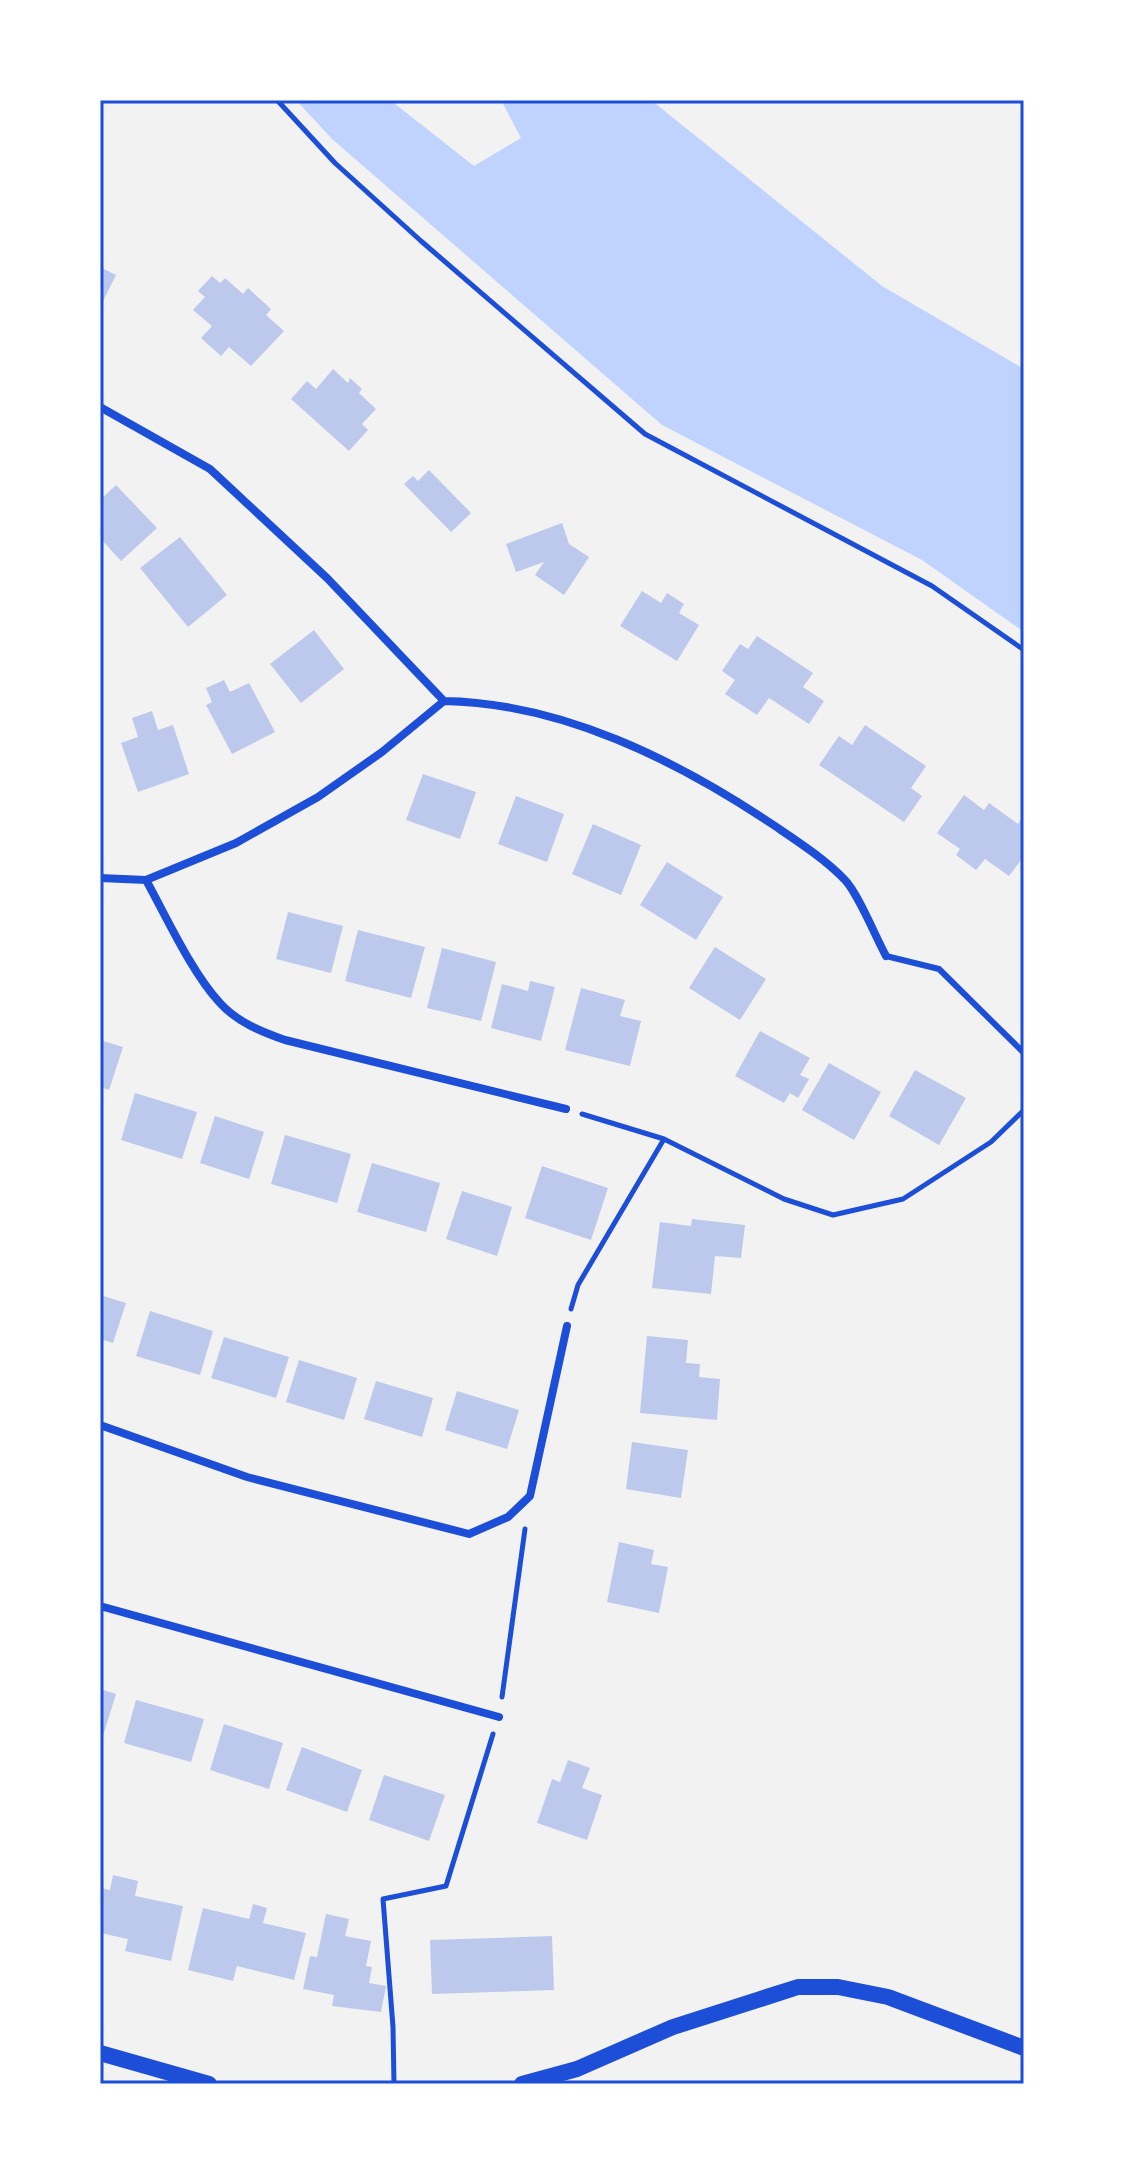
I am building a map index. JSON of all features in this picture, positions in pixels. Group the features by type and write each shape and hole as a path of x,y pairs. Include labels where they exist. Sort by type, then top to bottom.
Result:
{"main road":[{"path":"522,2084 577,2069 673,2027 798,1987 838,1987 888,1997 1024,2048"},
{"path":"100,2053 209,2084"}],"street":[{"path":"100,407 210,469 327,578 444,701"},
{"path":"100,878 146,880 236,843 318,797 382,752 444,701 472,701 537,712 625,745 701,780 797,841 847,882 886,956"},
{"path":"146,880 203,980 221,1005 253,1028 285,1040 566,1109"},
{"path":"100,1425 247,1477 469,1534 508,1517 530,1496 567,1326"},
{"path":"100,1606 499,1717"}],"lane":[{"path":"886,956 939,969 1024,1053"}],"path":[{"path":"277,100 335,163 645,434 932,586 1024,650"},
{"path":"566,1109 664,1139 784,1199 833,1215 903,1199 991,1142 1024,1110"},
{"path":"567,1326 578,1285 664,1139"},
{"path":"394,2084 383,1899 446,1886 499,1717 530,1496"}],"water":[{"path":"296,100 390,100 474,166 521,138 501,100 651,100 882,286 1024,369 1024,632 922,560 662,425 332,139"}],"building":[{"path":"100,267 116,275 100,307"},
{"path":"212,276 220,283 225,278 243,294 248,288 271,309 266,315 284,331 251,366 229,347 221,356 201,338 212,326 193,310 205,297 198,291"},
{"path":"333,369 348,383 350,378 362,389 359,393 376,409 362,424 368,430 349,451 291,399 307,381 316,389"},
{"path":"429,470 471,513 451,532 404,484 413,476 418,481"},
{"path":"116,485 157,528 121,561 100,538 100,500"},
{"path":"562,523 569,544 589,557 564,595 535,575 544,562 516,572 506,544"},
{"path":"180,537 227,595 188,627 140,568"},
{"path":"642,591 661,603 667,593 684,604 679,613 699,625 677,661 620,626"},
{"path":"314,630 344,669 301,703 270,664"},
{"path":"757,636 813,673 803,687 824,701 809,724 769,698 757,715 725,694 735,680 722,671 740,644 748,649"},
{"path":"224,680 230,692 249,683 275,732 232,754 206,705 212,702 206,688"},
{"path":"152,711 158,730 173,725 189,774 138,792 121,743 138,737 132,718"},
{"path":"865,725 926,766 911,788 922,796 904,822 819,765 839,736 852,745"},
{"path":"423,774 476,792 460,839 406,820"},
{"path":"964,795 984,810 989,803 1018,824 1024,815 1024,856 1009,876 985,859 976,870 956,855 960,849 937,833"},
{"path":"516,796 564,814 547,862 498,844"},
{"path":"593,824 641,845 621,895 572,874"},
{"path":"667,862 723,897 696,940 640,905"},
{"path":"288,912 343,926 331,973 276,959"},
{"path":"358,930 425,947 411,998 345,981"},
{"path":"715,947 766,979 740,1020 689,988"},
{"path":"442,948 496,962 481,1021 427,1008"},
{"path":"530,981 555,987 541,1041 491,1028 502,984 528,991"},
{"path":"581,988 625,1000 620,1016 641,1021 630,1066 565,1050"},
{"path":"760,1031 810,1058 800,1075 809,1079 798,1098 790,1093 784,1103 735,1076"},
{"path":"100,1040 123,1047 109,1090 100,1087"},
{"path":"829,1063 881,1092 854,1140 802,1110"},
{"path":"915,1070 966,1098 939,1145 889,1116"},
{"path":"135,1093 197,1112 182,1159 121,1140"},
{"path":"215,1116 264,1132 249,1179 200,1163"},
{"path":"285,1135 351,1154 337,1203 271,1184"},
{"path":"372,1163 440,1183 426,1232 357,1212"},
{"path":"542,1166 608,1188 591,1240 525,1218"},
{"path":"462,1191 512,1207 497,1256 446,1239"},
{"path":"692,1219 745,1225 741,1258 715,1256 711,1294 652,1288 660,1222 691,1226"},
{"path":"100,1295 126,1303 113,1343 100,1339"},
{"path":"150,1311 213,1331 200,1375 136,1356"},
{"path":"647,1336 688,1340 686,1363 700,1364 699,1377 720,1379 717,1420 640,1413"},
{"path":"224,1337 289,1357 276,1398 211,1378"},
{"path":"299,1360 357,1378 344,1420 286,1402"},
{"path":"376,1381 433,1398 422,1437 364,1419"},
{"path":"457,1391 519,1410 507,1449 445,1430"},
{"path":"632,1442 688,1450 681,1498 626,1489"},
{"path":"619,1542 654,1550 651,1564 668,1567 659,1613 607,1602"},
{"path":"100,1689 116,1694 101,1742 100,1742"},
{"path":"136,1700 204,1719 191,1762 124,1743"},
{"path":"224,1724 283,1743 269,1789 210,1770"},
{"path":"302,1747 362,1770 347,1812 286,1790"},
{"path":"568,1760 590,1768 582,1788 602,1795 587,1840 537,1823 552,1779 560,1782"},
{"path":"384,1775 445,1795 429,1841 369,1820"},
{"path":"113,1875 138,1881 135,1896 183,1906 171,1961 125,1951 128,1939 100,1933 100,1888 110,1890"},
{"path":"253,1904 267,1908 263,1923 306,1933 294,1980 237,1966 233,1981 188,1970 203,1908 249,1919"},
{"path":"326,1914 349,1919 345,1936 371,1941 366,1966 372,1967 369,1983 386,1986 381,2012 332,2006 334,1995 303,1989 310,1956 317,1957"},
{"path":"552,1936 554,1990 432,1994 430,1940"}]}
